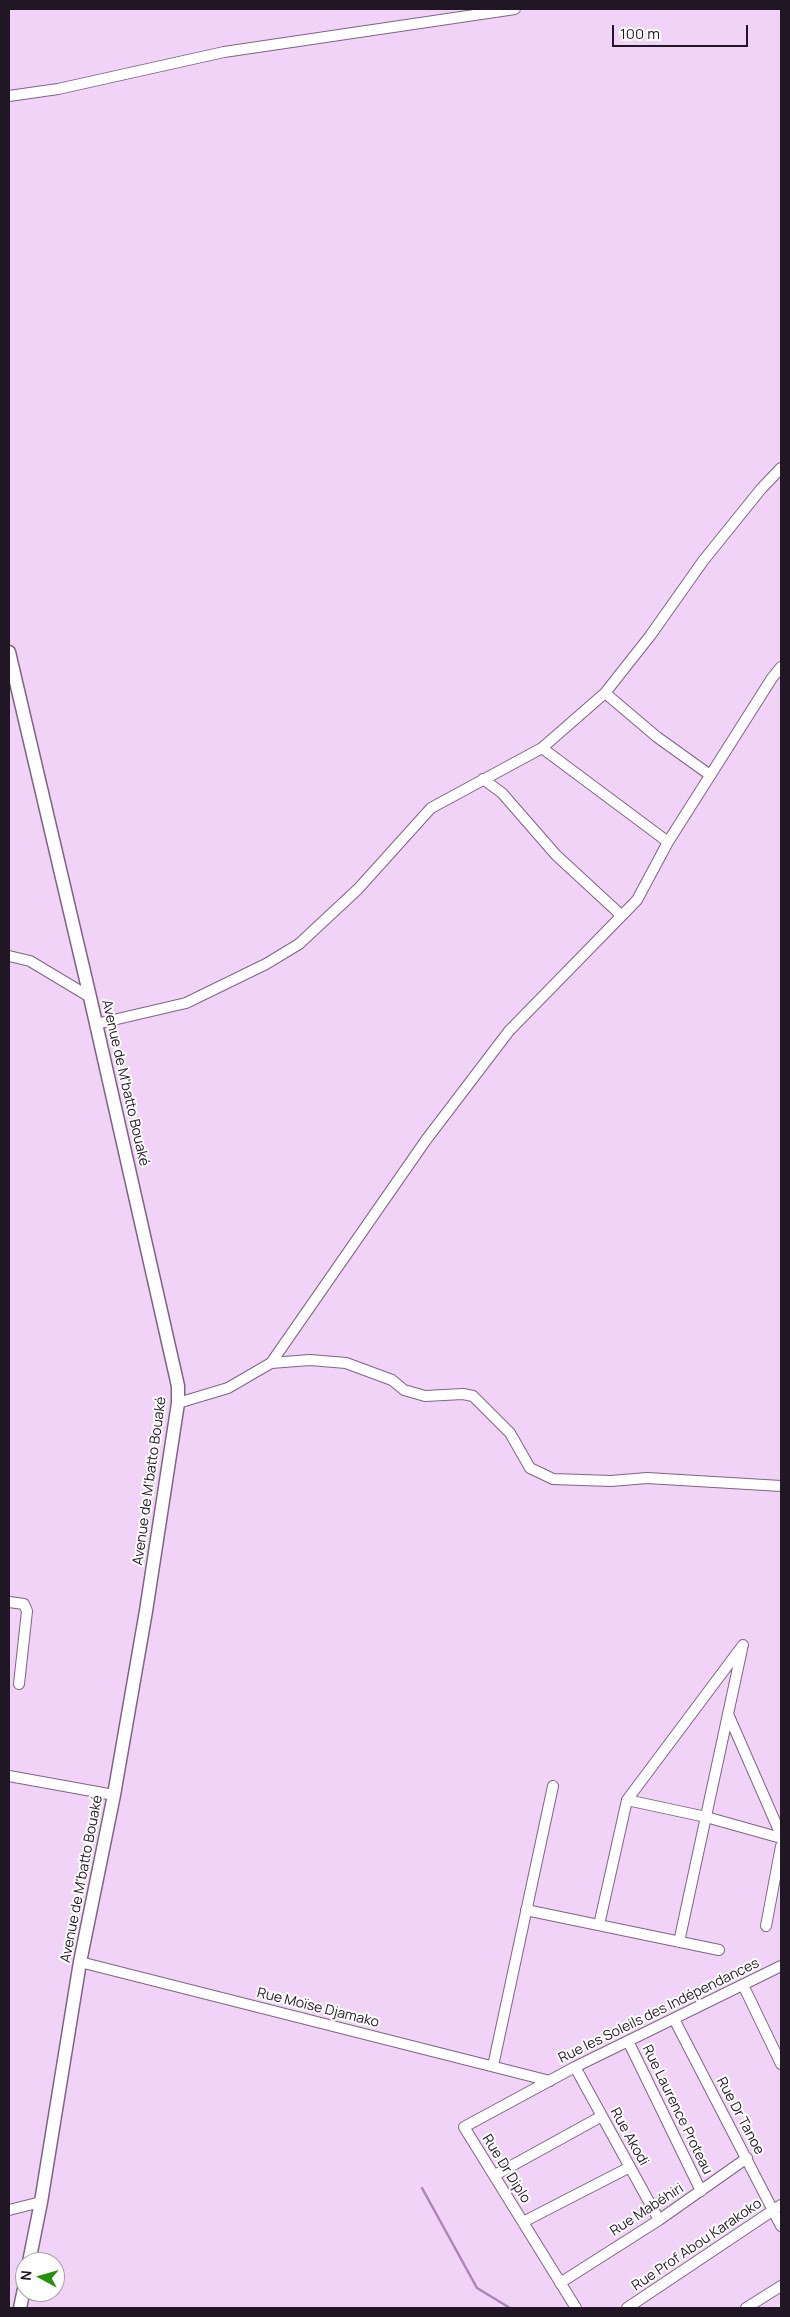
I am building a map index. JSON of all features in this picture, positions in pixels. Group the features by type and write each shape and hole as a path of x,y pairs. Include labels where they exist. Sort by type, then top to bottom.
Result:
{"street":[{"path":"9,96 58,89 224,52 515,9"},
{"path":"96,1024 186,1003 266,964 299,944 358,889 431,808 542,748 604,693 650,636 703,562 761,489 781,468"},
{"name":"Avenue de M'batto Bouaké","path":"9,652 173,1357 178,1386 178,1403 146,1611 114,1794 80,1962 41,2202 31,2252"},
{"path":"178,1403 228,1388 271,1363 426,1140 509,1031 637,900 668,842 772,678 781,667"},
{"path":"604,693 657,737 710,775"},
{"path":"542,748 668,842"},
{"path":"483,779 502,793 556,855 622,915"},
{"path":"9,956 30,961 90,997"},
{"path":"271,1363 310,1360 346,1363 392,1380 404,1390 425,1396 463,1394 473,1396 510,1433 530,1468 553,1479 611,1481 647,1478 781,1486"},
{"path":"9,1602 24,1604 27,1612 19,1684"},
{"path":"599,1925 627,1800 743,1644 679,1942"},
{"path":"728,1714 781,1837"},
{"path":"9,1776 114,1794"},
{"path":"493,2066 553,1786"},
{"path":"627,1800 706,1817 781,1837"},
{"path":"766,1926 781,1846"},
{"path":"526,1910 719,1950"},
{"name":"Rue Moïse Djamako","path":"80,1962 550,2081"},
{"name":"Rue les Soleils des Indépendances","path":"550,2081 781,1966"},
{"path":"743,1985 781,2064"},
{"name":"Rue Dr Tanoe","path":"674,2019 747,2158 777,2208 781,2226"},
{"name":"Rue Laurence Proteau","path":"628,2041 701,2191"},
{"name":"Rue Akodi","path":"575,2067 659,2220"},
{"name":"Rue Dr Diplo","path":"550,2081 464,2127 576,2308"},
{"path":"494,2175 602,2116"},
{"name":"Rue Mabéhiri","path":"560,2283 659,2220 747,2158"},
{"path":"523,2222 630,2167"},
{"path":"9,2210 41,2202"},
{"name":"Rue Prof Abou Karakoko","path":"627,2308 777,2208"},
{"path":"746,2308 781,2286"}],"waterway":[{"path":"422,2188 477,2288 510,2308"}]}
